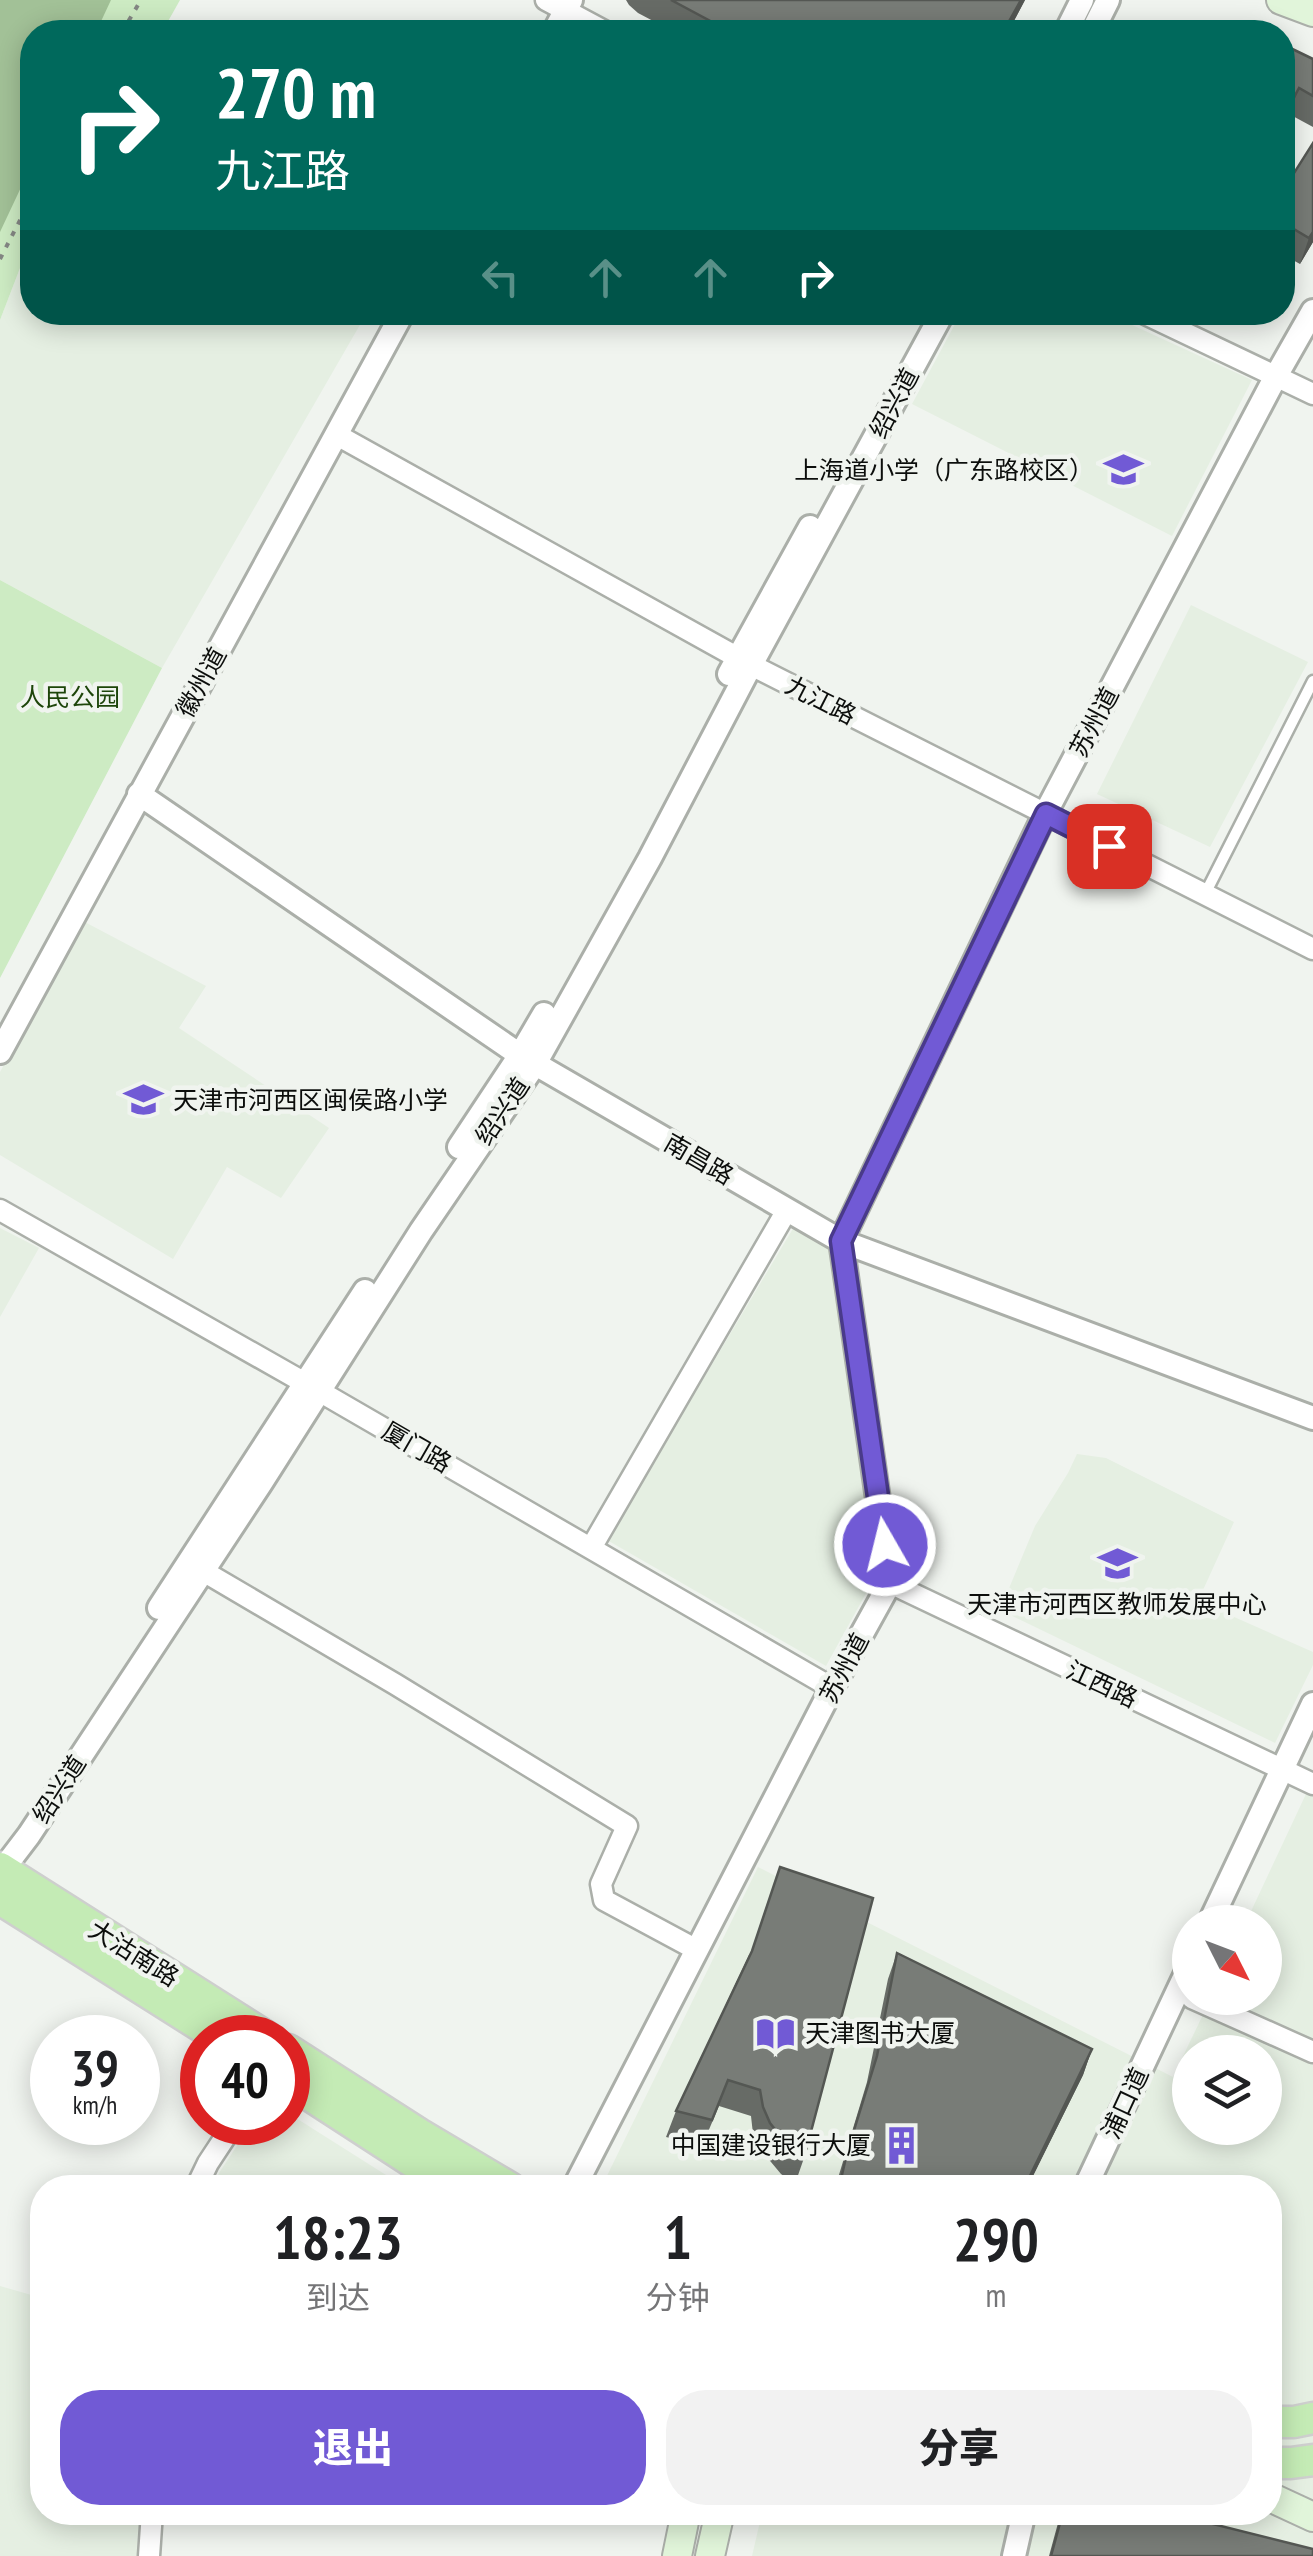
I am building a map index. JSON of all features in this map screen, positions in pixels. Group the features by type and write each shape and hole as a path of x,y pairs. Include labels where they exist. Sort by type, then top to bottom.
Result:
{"main road":[{"path":"1281,0 1313,12"},
{"name":"大沽南路","path":"1,1872 190,2015"},
{"name":"大沽南路","path":"1,1872 231,2015"},
{"path":"310,2064 488,2175"},
{"path":"310,2095 434,2175"},
{"path":"1282,2422 1313,2418"},
{"path":"1282,2463 1313,2460"},
{"path":"1282,2502 1313,2517"},
{"path":"677,2556 683,2525"},
{"path":"710,2556 717,2525"}],"street":[{"path":"561,4 587,20"},
{"name":"苏州道","path":"841,1241 1046,814 1313,312"},
{"name":"徽州道","path":"0,1052 396,325"},
{"name":"绍兴道","path":"1,1872 312,1387 421,1231 650,858 744,662 918,325"},
{"name":"绍兴道","path":"744,662 935,325"},
{"path":"1168,325 1313,394"},
{"name":"九江路","path":"337,435 744,662 1313,949"},
{"name":"南昌路","path":"138,794 527,1059 841,1241 1313,1418"},
{"name":"厦门路","path":"0,1210 832,1688"},
{"path":"591,1548 787,1210"},
{"path":"841,1241 890,1583"},
{"name":"绍兴道","path":"1,1872 203,1571 312,1387"},
{"path":"203,1571 628,1826 601,1884 604,1900 697,1950"},
{"name":"苏州道","path":"581,2175 890,1583"},
{"name":"江西路","path":"890,1583 1313,1784"},
{"path":"1218,1905 1313,1704"},
{"name":"浦口道","path":"1092,2175 1176,2015"},
{"path":"1231,2015 1313,2052"},
{"path":"202,2175 220,2145"},
{"path":"149,2556 151,2525"},
{"path":"1014,2556 1021,2525"}],"lane":[{"path":"1204,894 1313,681"}],"path":[{"path":"0,259 20,220"}],"shaded area":[{"path":"0,0 111,0 102,20 20,20 20,190 0,232"},
{"path":"20,268 20,325 360,325 162,668 0,580 0,320"},
{"name":"上海道小学（广东路校区）","path":"955,325 1132,325 1252,380 1172,536 912,404"},
{"path":"1191,605 1308,662 1210,847 1097,794"},
{"name":"天津市河西区闽侯路小学","path":"81,920 206,986 179,1028 329,1128 281,1198 227,1167 173,1259 0,1155 0,1072"},
{"path":"794,1227 832,1247 875,1577 826,1666 607,1540"},
{"path":"0,1228 39,1248 0,1317"},
{"name":"天津市河西区教师发展中心","path":"1077,1454 1106,1458 1234,1522 1198,1601 1313,1652 1313,1665 1275,1743 1000,1610 1035,1526"},
{"path":"1313,1779 1313,2556 752,2556 759,2525 1282,2525 1282,2175 607,2175 758,1867 1172,2076 1172,2145 1282,2145 1282,2035 1193,2035 1203,2015 1282,2015 1282,1905 1254,1905"},
{"path":"310,2127 386,2175 218,2175 237,2145 310,2145"},
{"path":"0,2286 30,2295 30,2525 143,2525 141,2556 0,2556"}],"green space":[{"path":"0,0 180,0 169,20 20,20 20,268 0,320"},
{"name":"人民公园","path":"0,580 162,668 0,978"}],"building":[{"path":"671,0 1021,0 1010,20 708,20"},
{"path":"1295,50 1313,59 1313,96 1299,88 1295,95"},
{"path":"1313,143 1313,232 1309,238 1295,230 1295,171"},
{"name":"天津图书大厦","path":"780,1867 873,1898 804,2158 790,2148 770,2123 760,2090 728,2080 712,2120 676,2111 752,1951"},
{"path":"897,1953 1092,2049 1030,2175 842,2175 877,2056"},
{"path":"1059,2525 1217,2525 1313,2549 1313,2556 1051,2556"}],"place":[{"name":"上海道小学（广东路校区）","path":"1124,470"},
{"name":"天津市河西区闽侯路小学","path":"143,1100"},
{"name":"天津市河西区教师发展中心","path":"1117,1563"},
{"name":"天津图书大厦","path":"775,2033"},
{"name":"中国建设银行大厦","path":"901,2145"}],"route":[{"path":"885,1545 841,1241 1046,814 1109,846"}]}
